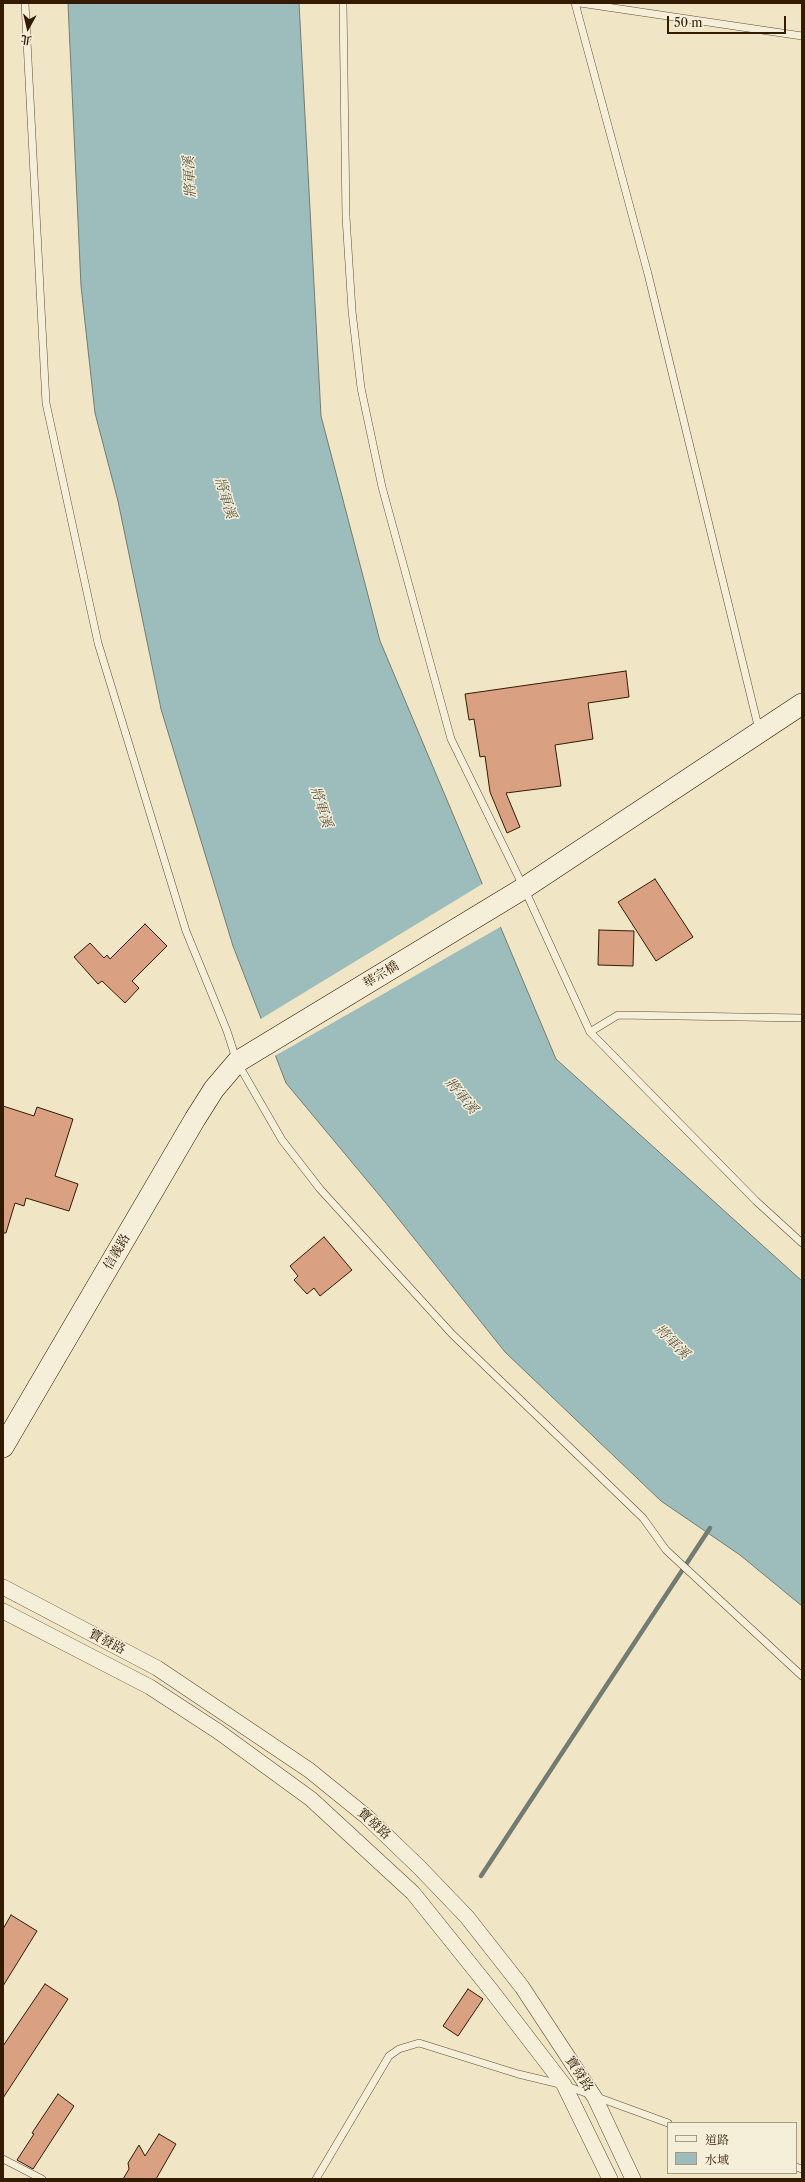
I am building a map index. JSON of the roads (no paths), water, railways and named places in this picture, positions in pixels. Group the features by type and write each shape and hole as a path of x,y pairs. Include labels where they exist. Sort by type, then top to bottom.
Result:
{"street":[{"name":"華宗橋","path":"237,1062 524,888 802,704"},
{"name":"信義路","path":"3,1447 195,1119 214,1089 237,1062"},
{"name":"寶發路","path":"3,1587 157,1668 310,1770 367,1817 419,1867 467,1917 522,1987 595,2098 633,2179"},
{"name":"寶發路","path":"3,1611 150,1687 219,1732 312,1799 413,1892 492,1990 564,2086 610,2179"}],"lane":[{"path":"25,3 46,404 98,643 186,931 227,1031 237,1062 282,1140 320,1189 452,1334 643,1518 666,1550 802,1676"},
{"path":"343,3 346,217 352,311 361,388 382,487 451,739 524,888 590,1032 756,1201 802,1243"},
{"path":"575,3 648,274 760,732"},
{"path":"580,3 802,36"},
{"path":"590,1032 618,1015 802,1018"},
{"path":"316,2179 389,2056 399,2049 419,2043 518,2074 564,2086 667,2123"},
{"path":"3,2158 42,2179"}],"water":[{"name":"將軍溪","path":"68,3 299,3 321,416 380,641 556,1059 802,1281 802,1606 740,1555 661,1501 505,1352 385,1202 286,1083 233,946 161,709 118,501 95,413 81,286"}],"waterway":[{"path":"481,1876 710,1528"}]}
